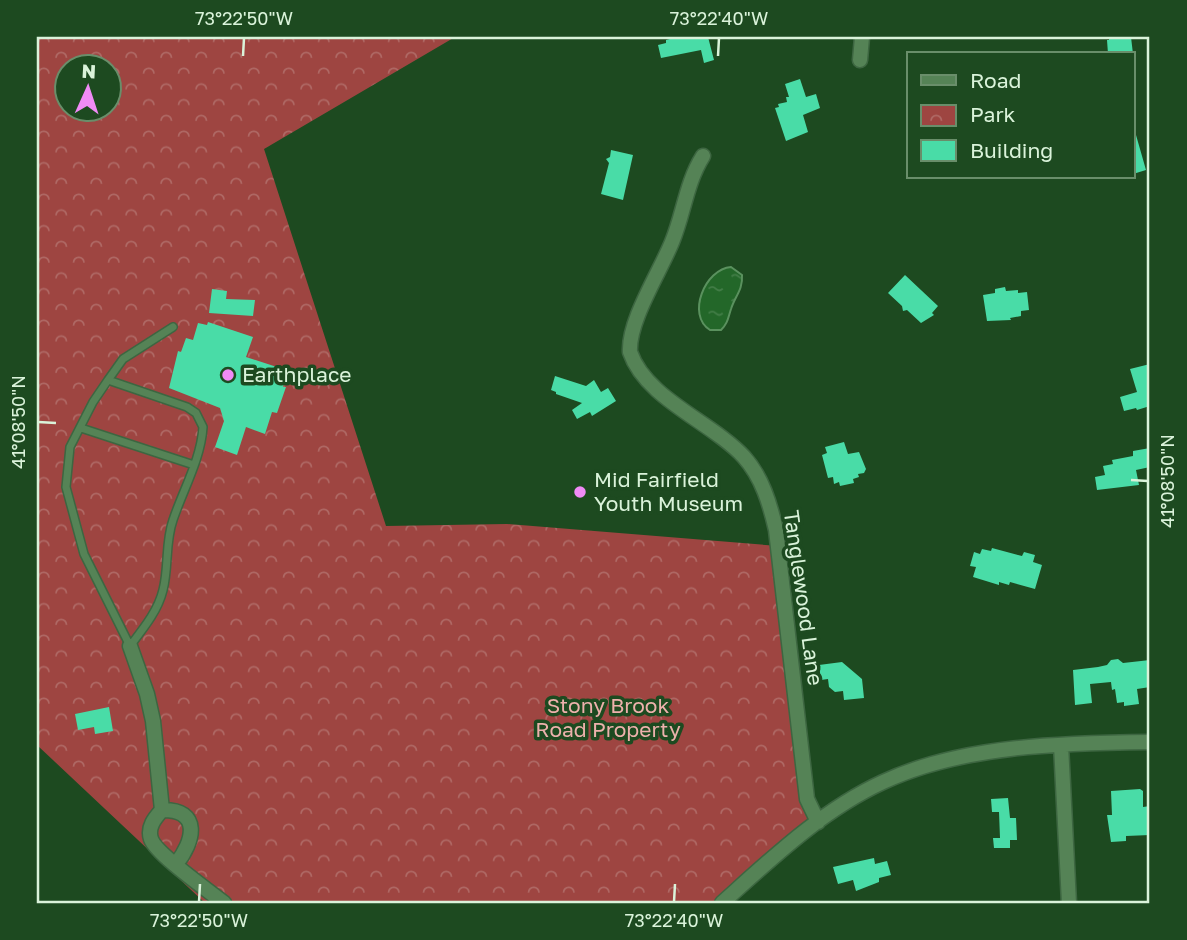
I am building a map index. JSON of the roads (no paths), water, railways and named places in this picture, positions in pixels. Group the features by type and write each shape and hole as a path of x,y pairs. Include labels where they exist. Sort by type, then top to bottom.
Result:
{"street":[{"path":"860,60 862,37"},
{"name":"Tanglewood Lane","path":"703,156 689,182 673,241 633,329 631,352 645,376 659,390 742,455 763,487 776,530 807,799 818,822"},
{"path":"130,646 147,694 153,721 162,810 151,824 151,841 160,854 224,903"},
{"path":"722,903 818,822 854,797 911,771 977,755 1061,745 1150,742"},
{"path":"1061,745 1069,903"},
{"path":"162,810 172,810 186,816 191,828 186,852 176,864"}],"lane":[{"path":"108,380 187,407 196,413 202,422 203,431 194,465 172,522 166,554 164,589 155,610 130,646 84,554 66,487 70,447 93,402 108,380 123,359 173,327"},
{"path":"81,428 194,465"}],"water":[{"path":"731,267 742,275 740,289 725,325 721,330 710,330 703,323 700,314 702,294 713,276"}],"place":[{"name":"Earthplace","path":"228,375"},
{"name":"Mid Fairfield Youth Museum","path":"580,492"}],"park label":[{"name":"Stony Brook Road Property","path":"608,718"}]}
